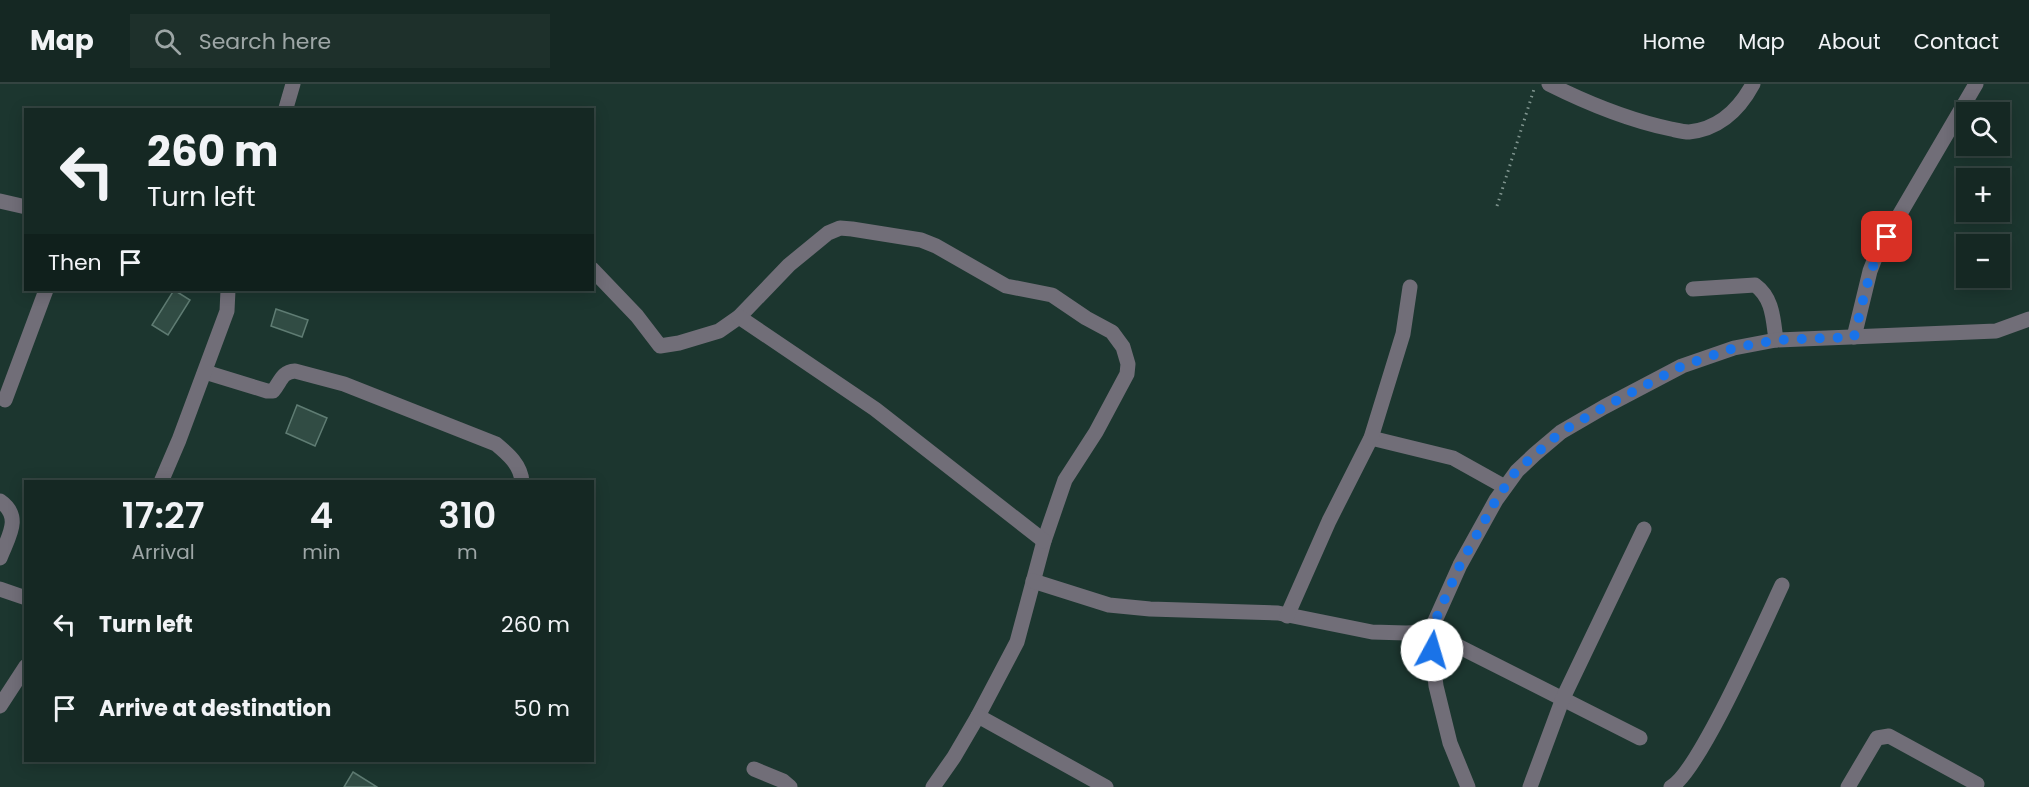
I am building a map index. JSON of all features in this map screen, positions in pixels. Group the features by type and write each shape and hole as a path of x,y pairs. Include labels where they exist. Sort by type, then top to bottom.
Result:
{"street":[{"path":"287,108 293,84"},
{"path":"1548,84 1587,103 1655,126 1688,132 1720,123 1744,100 1753,84"},
{"path":"1854,337 1870,271 1877,253 1976,84"},
{"path":"0,201 24,207"},
{"path":"594,271 637,316 660,346 679,343 719,330 739,316 789,265 828,233 840,228 921,240 936,246 1006,286 1052,295 1112,332 1123,347 1128,364 1127,374 1096,432 1065,480 1044,541 1017,642 978,716 933,787"},
{"path":"1694,289 1755,285 1770,303 1776,340"},
{"path":"1287,616 1329,521 1371,438 1404,334 1410,287"},
{"path":"5,400 46,291"},
{"path":"162,480 227,311 228,291"},
{"path":"739,316 875,409 1044,541"},
{"path":"1468,787 1450,743 1436,686 1430,632 1460,565 1496,500 1516,471 1561,432 1682,366 1734,348 1776,340 1996,331 2029,319"},
{"path":"205,372 267,391 273,391 283,375 295,371 344,384 496,444 513,458 522,480"},
{"path":"1371,438 1453,458 1505,487"},
{"path":"0,501 11,512 13,525 0,558"},
{"path":"1530,787 1563,698 1644,529"},
{"path":"1033,581 1109,605 1150,609 1278,613 1372,632 1430,632 1640,738"},
{"path":"1671,787 1678,783 1699,753 1782,585"},
{"path":"0,590 24,597"},
{"path":"0,706 24,669"},
{"path":"978,716 1106,787"},
{"path":"1848,787 1877,738 1888,736 1977,784"},
{"path":"754,769 783,781 790,787"}],"path":[{"path":"1497,206 1536,84"}],"building":[{"path":"173,291 190,300 168,335 152,325"},
{"path":"276,309 308,320 302,337 271,326"},
{"path":"297,405 327,418 315,446 286,433"},
{"path":"353,772 377,787 344,787"}],"route":[{"path":"1432,650 1430,632 1460,565 1496,500 1516,471 1535,453 1561,432 1682,366 1734,348 1776,340 1854,337 1870,271 1887,237"}]}
